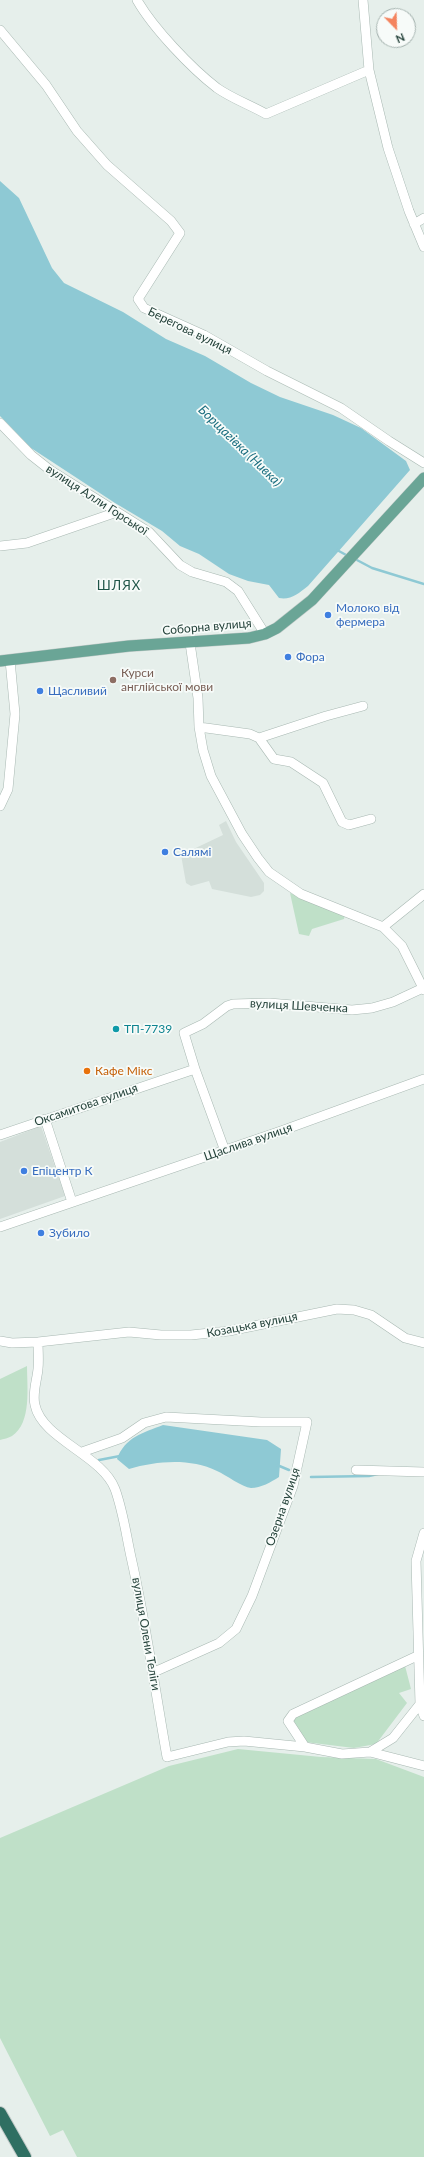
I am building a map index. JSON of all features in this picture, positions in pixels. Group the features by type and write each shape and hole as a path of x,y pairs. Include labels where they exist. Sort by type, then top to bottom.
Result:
{"highway":[{"path":"0,2113 25,2157"}],"main road":[{"name":"Соборна вулиця","path":"5,660 129,646 249,638 265,634 289,620 341,570 424,478"}],"street":[{"path":"137,0 144,12 190,63 212,83 218,88 266,114 369,70"},
{"path":"363,0 369,70 388,148 414,224 424,247"},
{"name":"Берегова вулиця","path":"0,30 46,85 77,131 107,165 171,221 180,233 138,299 144,308 204,335 267,371 341,408 388,441 424,463"},
{"path":"414,224 424,218"},
{"name":"вулиця Алли Горської","path":"0,423 32,455 50,470 148,532 180,565 192,572 226,582 238,591 265,634"},
{"path":"0,546 27,543 117,512"},
{"name":"вулиця Шевченка","path":"190,643 198,698 199,727 203,750 218,793 242,834 269,872 301,894 383,927 402,946 424,989 393,1002 372,1008 352,1010 269,1003 233,1004 203,1024 184,1033 195,1069 225,1151"},
{"path":"0,806 8,789 15,714 5,660"},
{"path":"259,738 326,716 363,706"},
{"path":"199,727 250,734 259,738 274,759 291,762 323,783 342,822 349,825 372,819"},
{"path":"383,927 424,894"},
{"name":"Оксамитова вулиця","path":"0,1135 195,1069"},
{"name":"Щаслива вулиця","path":"0,1227 225,1151 424,1080"},
{"path":"45,1119 72,1202"},
{"name":"Козацька вулиця","path":"0,1341 12,1343 38,1342 129,1332 191,1336 229,1331 337,1309 354,1310 371,1314 405,1338 424,1343"},
{"name":"вулиця Олени Теліги","path":"38,1342 38,1367 34,1404 38,1414 67,1443 82,1452 106,1475 114,1487 119,1502 139,1592 167,1757 228,1742 239,1741 305,1747 342,1754 370,1752"},
{"name":"Озерна вулиця","path":"82,1452 122,1438 144,1424 166,1417 261,1422 307,1422 293,1486 252,1596 236,1629 219,1643 152,1673"},
{"path":"356,1470 424,1472"},
{"path":"424,1533 416,1561 417,1656 420,1704 424,1716"},
{"path":"305,1747 289,1726 288,1721 293,1714 417,1656"},
{"path":"370,1752 393,1738 420,1704"},
{"path":"370,1752 424,1766"}],"shaded area":[{"path":"226,821 236,842 264,883 264,891 260,895 251,897 212,889 209,881 191,886 186,883 181,855 223,835 219,825"},
{"name":"Епіцентр К","path":"41,1126 65,1196 0,1219 0,1142"}],"green space":[{"path":"290,893 345,915 344,919 312,929 309,936 299,934"},
{"path":"27,1366 28,1394 26,1413 23,1422 12,1436 0,1440 0,1379"},
{"path":"404,1662 411,1689 399,1693 407,1703 376,1744 354,1748 305,1742 289,1723 295,1717"},
{"path":"238,1749 321,1757 376,1759 424,1777 424,2157 77,2157 63,2130 50,2136 0,2038 0,1838 169,1766"}],"water":[{"path":"0,181 19,198 52,268 64,283 123,312 166,339 205,356 251,383 280,397 333,415 361,428 406,461 410,470 308,586 301,592 291,597 279,598 269,585 248,581 229,574 199,554 180,546 162,531 115,503 31,448 0,416"},
{"path":"163,1425 267,1440 281,1449 279,1477 262,1486 251,1488 217,1471 196,1464 173,1462 151,1464 129,1469 117,1459 120,1452 130,1441 142,1433"}],"waterway":[{"name":"Борщагівка (Нивка)","path":"337,550 348,556"},
{"name":"Борщагівка (Нивка)","path":"355,559 372,568 424,584"},
{"path":"99,1460 120,1456"},
{"path":"277,1465 289,1470"},
{"path":"311,1477 369,1476 378,1474"}],"place":[{"name":"Молоко від фермера","path":"328,615"},
{"name":"Фора","path":"288,657"},
{"name":"Курси англійської мови","path":"113,680"},
{"name":"Щасливий","path":"40,691"},
{"name":"Салямі","path":"165,852"},
{"name":"ТП-7739","path":"116,1029"},
{"name":"Кафе Мікс","path":"87,1071"},
{"name":"Епіцентр К","path":"24,1171"},
{"name":"Зубило","path":"41,1233"}],"district":[{"name":"ШЛЯХ","path":"119,586"}]}
